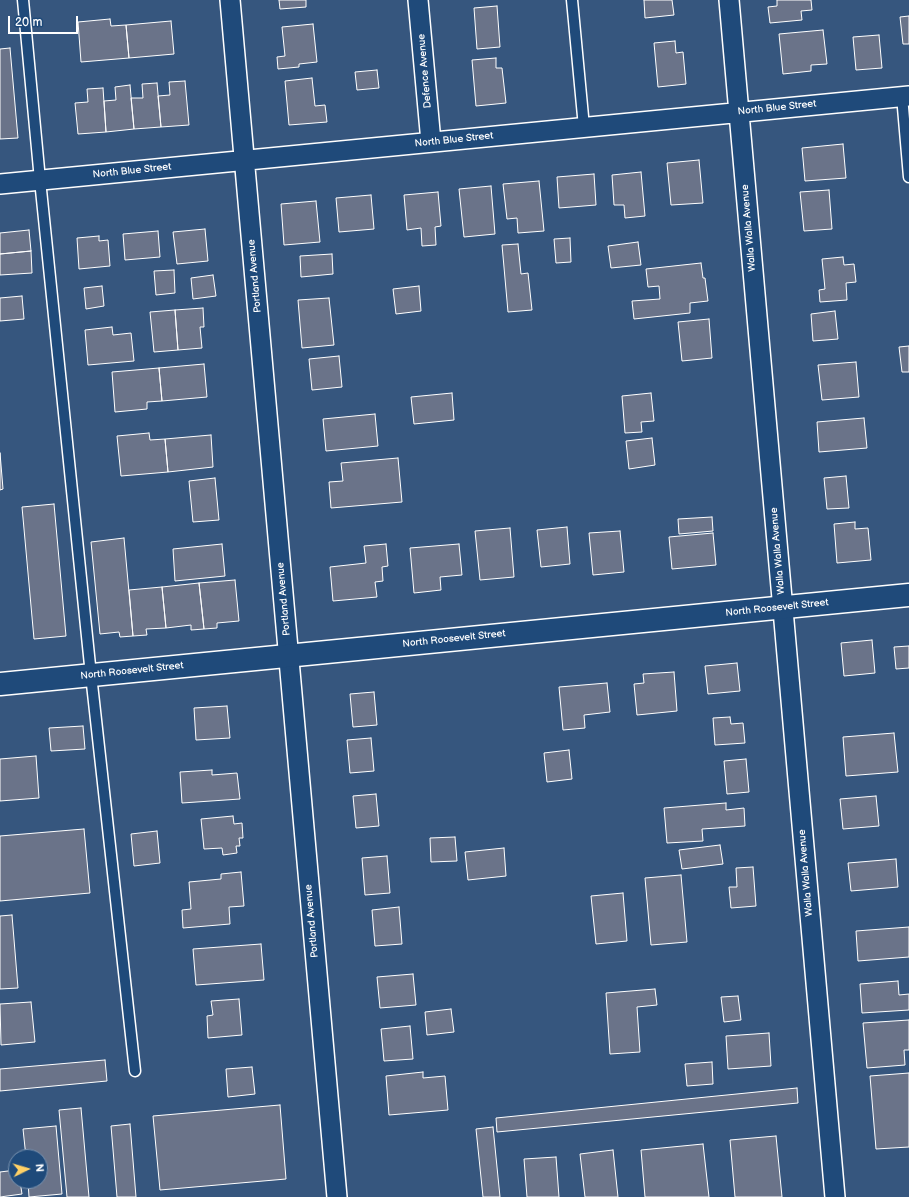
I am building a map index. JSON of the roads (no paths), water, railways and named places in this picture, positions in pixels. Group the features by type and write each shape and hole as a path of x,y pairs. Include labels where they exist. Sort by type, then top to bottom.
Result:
{"street":[{"name":"Portland Avenue","path":"230,0 337,1197"},
{"name":"Defence Avenue","path":"418,0 431,142"},
{"name":"Walla Walla Avenue","path":"729,0 835,1197"},
{"name":"North Blue Street","path":"0,184 905,96"},
{"name":"North Roosevelt Street","path":"0,684 909,595"}],"lane":[{"path":"23,0 91,675 135,1071"},
{"path":"572,0 584,127"},
{"path":"905,96 909,177"}]}
